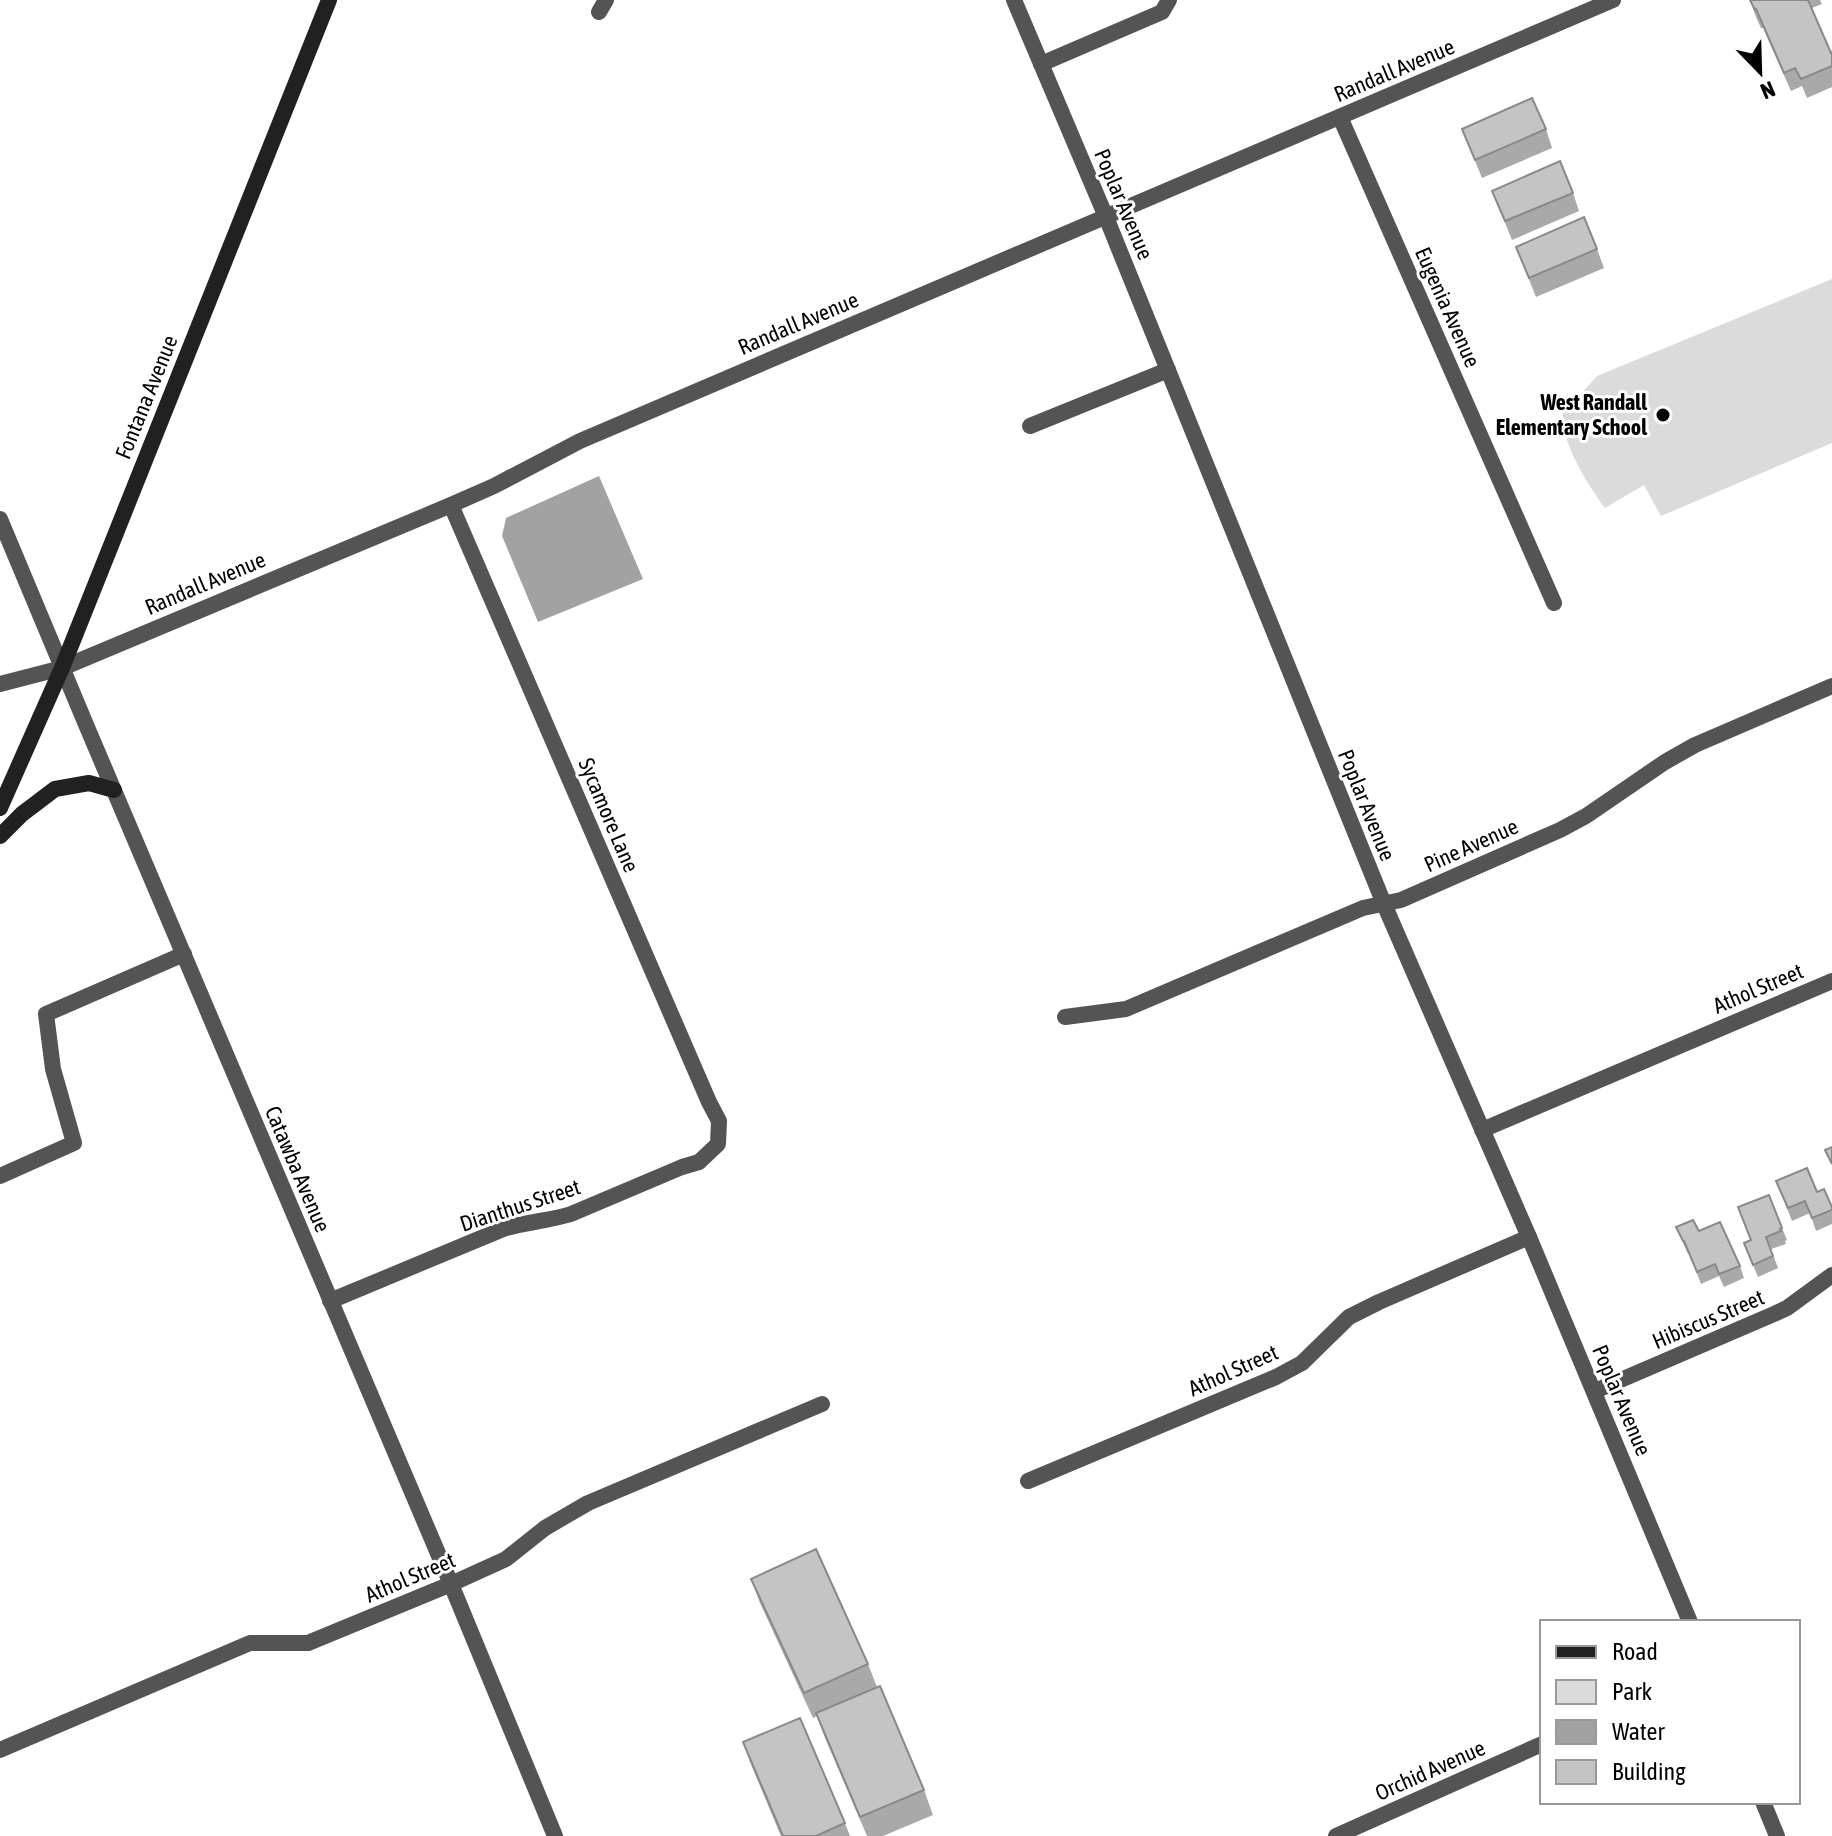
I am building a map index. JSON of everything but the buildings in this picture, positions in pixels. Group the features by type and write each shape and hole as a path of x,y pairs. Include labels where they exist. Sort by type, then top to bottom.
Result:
{"main road":[{"name":"Fontana Avenue","path":"0,808 62,668 329,0"},
{"path":"0,836 22,814 55,789 89,783 114,790"}],"street":[{"name":"Poplar Avenue","path":"1014,0 1106,217 1384,904 1595,1391 1689,1620"},
{"path":"1041,64 1162,12 1169,0"},
{"name":"Randall Avenue","path":"0,684 62,668 451,505 580,441 1613,0"},
{"name":"Eugenia Avenue","path":"1340,117 1554,603"},
{"path":"1030,426 1168,370"},
{"name":"Sycamore Lane","path":"451,505 702,1088 719,1121 718,1144"},
{"name":"Catawba Avenue","path":"0,519 451,1584 549,1834"},
{"name":"Pine Avenue","path":"1065,1017 1126,1009 1363,908 1401,900 1560,830 1695,745 1832,686"},
{"path":"0,1176 74,1143 53,1069 46,1014 184,954"},
{"name":"Athol Street","path":"1482,1130 1832,981"},
{"name":"Dianthus Street","path":"330,1301 503,1229 571,1214 699,1162 718,1144"},
{"name":"Athol Street","path":"1028,1481 1276,1377 1302,1363 1349,1317 1529,1237"},
{"name":"Hibiscus Street","path":"1595,1391 1787,1308 1832,1275"},
{"name":"Athol Street","path":"0,1750 250,1643 308,1643 451,1584 506,1559 545,1528 588,1503 822,1404"},
{"name":"Orchid Avenue","path":"1336,1836 1540,1745"},
{"path":"1764,1804 1777,1836"}],"green space":[{"path":"1832,279 1832,443 1661,516 1644,485 1605,508 1577,463 1563,425 1563,414 1597,376"}],"water":[{"path":"599,476 643,579 538,622 502,536 506,518"}],"place":[{"name":"West Randall Elementary School","path":"1663,415"}]}
